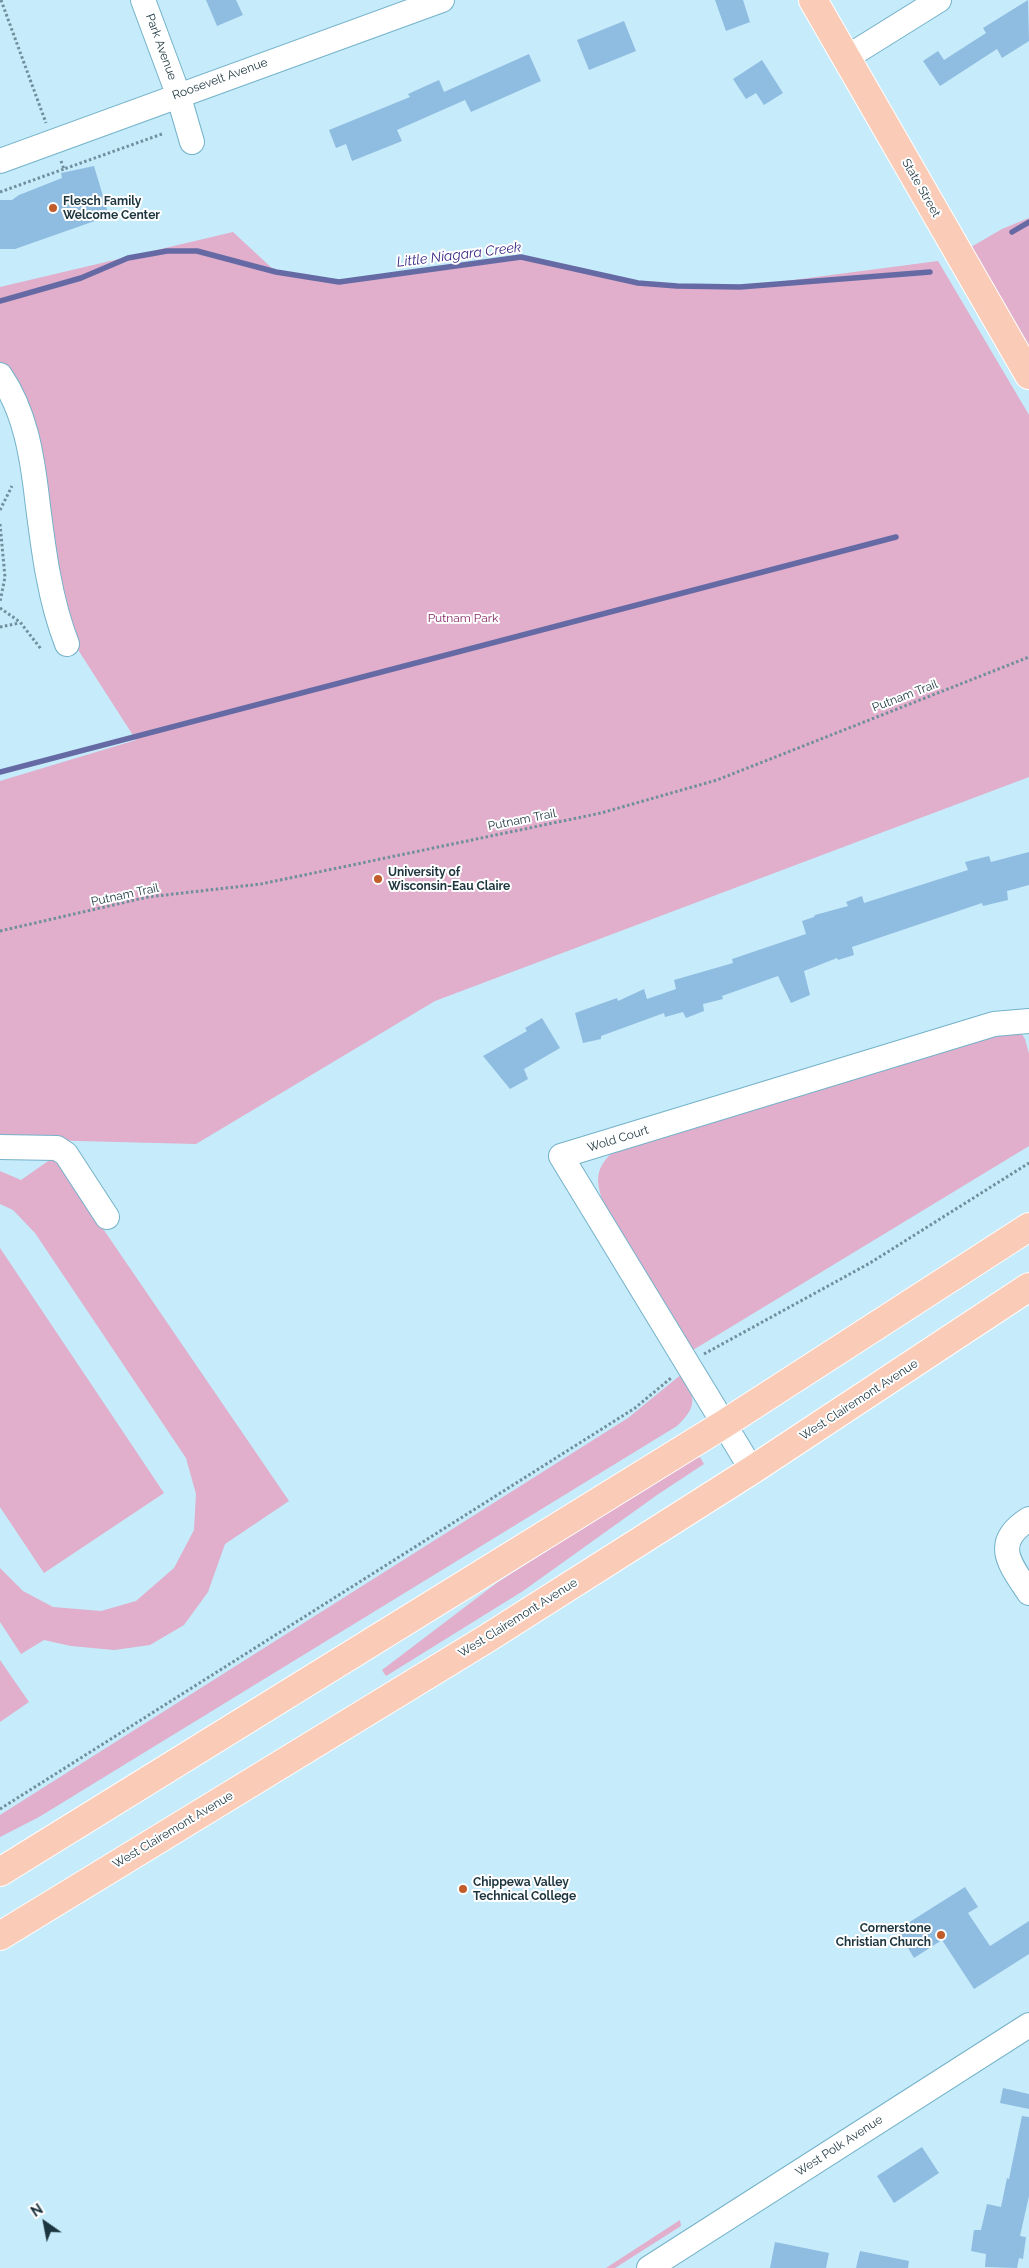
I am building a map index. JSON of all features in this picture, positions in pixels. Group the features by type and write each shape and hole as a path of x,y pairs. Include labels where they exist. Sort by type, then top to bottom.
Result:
{"main road":[{"name":"State Street","path":"812,0 1029,375"},
{"path":"0,1872 724,1424 1029,1227"},
{"name":"West Clairemont Avenue","path":"0,1936 486,1639 752,1470 1029,1287"}],"street":[{"name":"Park Avenue","path":"143,0 178,94 192,142"},
{"name":"Roosevelt Avenue","path":"0,161 178,94 442,0"},
{"path":"846,58 939,0"},
{"path":"0,375 17,406 24,427 35,473 57,617 67,644"},
{"name":"Wold Court","path":"752,1470 561,1156 994,1024 1029,1021"},
{"path":"0,1147 57,1148 66,1154 107,1217"},
{"path":"1029,1519 1016,1527 1008,1539 1006,1550 1010,1563 1029,1593"},
{"name":"West Polk Avenue","path":"649,2268 1029,2025"}],"path":[{"path":"1,0 45,120"},
{"path":"0,192 64,169"},
{"path":"0,524 5,577 0,602"},
{"path":"0,608 20,622 41,649"},
{"path":"0,627 20,622"},
{"name":"Putnam Trail","path":"0,931 148,897 261,884 601,813 717,780 1029,657"},
{"path":"0,1809 635,1408 687,1364 870,1263 1029,1163"}],"green space":[{"path":"1029,218 1029,349 971,247 1002,229"},
{"name":"Putnam Park","path":"233,232 276,272 339,282 521,257 638,283 740,287 938,261 1029,415 1029,777 435,1001 196,1144 0,1139 0,781 136,740 57,617 0,375 0,287"},
{"path":"1011,1029 1020,1031 1025,1039 1029,1054 1029,1146 693,1350 605,1207 598,1179 599,1172 606,1159 621,1145"},
{"path":"54,1157 289,1501 225,1544 208,1592 184,1625 150,1645 114,1650 71,1646 44,1640 21,1654 0,1622 0,1568 23,1591 53,1607 101,1611 136,1601 174,1568 194,1530 196,1494 186,1458 35,1233 13,1210 0,1204 0,1171 21,1180"},
{"path":"0,1248 164,1493 44,1573 0,1507"},
{"path":"683,1373 692,1395 692,1401 688,1413 677,1426 39,1817 0,1837 0,1815 628,1418"},
{"path":"700,1457 704,1464 657,1495 523,1591 386,1676 382,1670 498,1582 687,1462"},
{"path":"0,1660 29,1702 0,1722"},
{"path":"680,2220 681,2226 615,2268 606,2268"}],"building":[{"path":"206,0 236,0 243,15 217,26"},
{"path":"715,0 743,0 750,22 726,31"},
{"path":"1028,0 1029,41 1002,58 997,49 940,86 923,61 938,51 944,60 986,33 983,28"},
{"path":"624,21 636,51 589,70 577,40"},
{"path":"529,54 541,81 471,112 465,100 397,130 402,141 352,161 346,144 336,148 329,130 410,97 408,94 439,80 444,92"},
{"path":"762,60 783,93 764,105 756,93 746,99 733,79"},
{"name":"Flesch Family Welcome Center","path":"94,166 109,216 15,249 0,249 0,200 12,200 19,195 62,178 61,173"},
{"path":"1029,852 1029,885 1007,891 1008,900 983,906 982,903 852,947 854,955 838,960 837,958 804,971 810,995 791,1003 778,976 722,996 723,999 703,1004 704,1011 686,1018 683,1012 665,1017 664,1013 601,1036 601,1039 583,1043 575,1013 617,998 618,1001 644,989 647,999 676,989 674,980 733,963 732,959 806,934 802,921 815,915 848,906 846,902 862,896 864,903 968,870 965,862 989,856 991,862"},
{"path":"542,1018 560,1048 524,1069 528,1079 510,1089 483,1056 527,1031 525,1028"},
{"name":"Cornerstone Christian Church","path":"965,1887 978,1907 968,1913 990,1946 1029,1921 1029,1954 974,1989 942,1940 914,1958 897,1930"},
{"path":"1003,2088 1029,2094 1029,2109 1000,2103"},
{"path":"1022,2116 1029,2117 1029,2196 1020,2236 1026,2237 1023,2259 1019,2258 1017,2268 985,2267 986,2254 971,2251 974,2230 981,2230 987,2204 1001,2207"},
{"path":"922,2147 939,2173 894,2203 877,2176"},
{"path":"775,2242 829,2253 826,2268 770,2268"},
{"path":"860,2251 909,2261 908,2268 856,2268"}],"waterway":[{"name":"Little Niagara Creek","path":"1012,232 1029,222"},
{"name":"Little Niagara Creek","path":"0,301 81,278 128,258 167,251 197,251 276,272 339,282 521,257 638,283 677,286 740,287 930,272"},
{"path":"0,772 896,537"}],"place":[{"name":"Flesch Family Welcome Center","path":"53,208"},
{"name":"University of Wisconsin-Eau Claire","path":"378,879"},
{"name":"Chippewa Valley Technical College","path":"463,1889"},
{"name":"Cornerstone Christian Church","path":"941,1935"}]}
